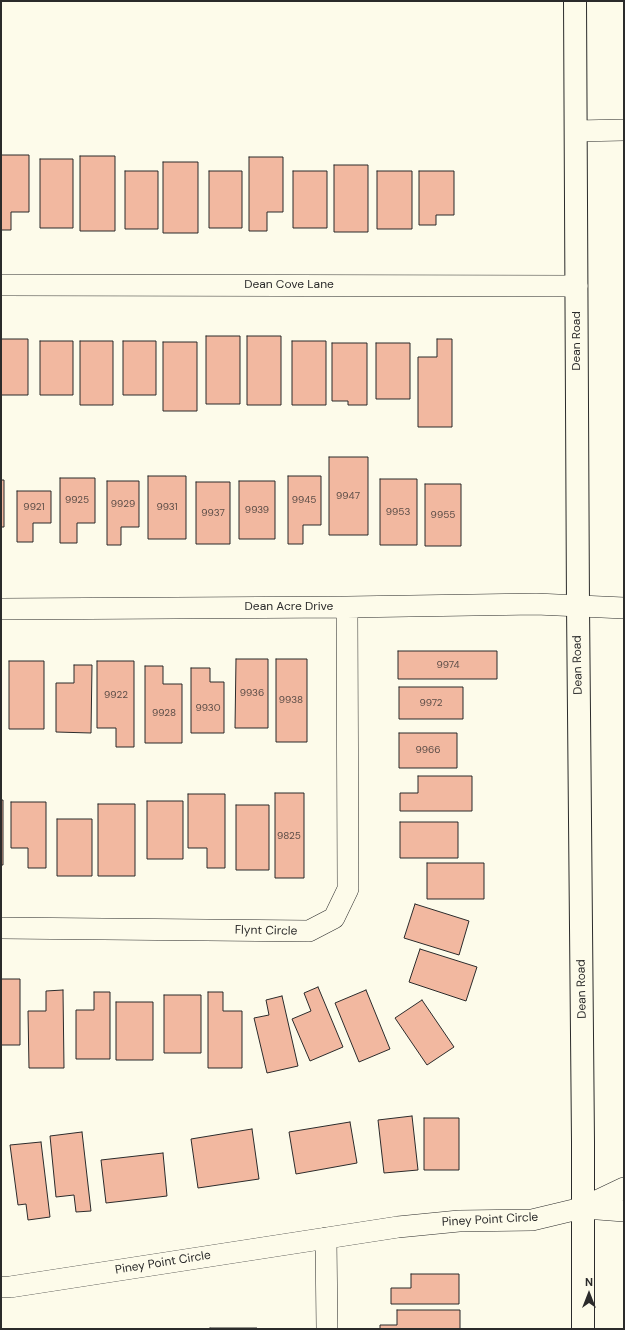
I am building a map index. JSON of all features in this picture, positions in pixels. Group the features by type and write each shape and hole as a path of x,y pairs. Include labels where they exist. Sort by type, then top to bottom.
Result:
{"main road":[{"name":"Dean Road","path":"575,1 583,1329"}],"street":[{"path":"576,131 624,130"},
{"name":"Dean Cove Lane","path":"1,285 577,286"},
{"name":"Dean Acre Drive","path":"1,609 347,607 536,604 624,608"},
{"name":"Flynt Circle","path":"1,928 309,931 334,918 348,889 347,607"},
{"path":"582,1208 624,1188"},
{"path":"582,1208 624,1211"},
{"name":"Piney Point Circle","path":"1,1287 10,1287 425,1224 487,1220 532,1220 582,1208"},
{"path":"326,1238 327,1329"}],"building":[{"path":"1,155 29,155 29,212 11,212 11,230 1,230"},
{"path":"80,156 115,156 115,231 80,231"},
{"path":"249,157 283,157 283,212 267,212 267,231 249,231"},
{"path":"40,159 73,159 73,228 40,228"},
{"path":"163,162 198,162 198,233 163,233"},
{"path":"334,165 368,165 368,232 334,232"},
{"path":"125,171 158,171 158,229 125,229"},
{"path":"209,171 242,171 242,228 209,228"},
{"path":"293,171 327,171 327,228 293,228"},
{"path":"377,171 412,171 412,229 377,229"},
{"path":"419,171 454,171 454,215 436,215 436,225 419,225"},
{"path":"206,336 240,336 240,404 206,404"},
{"path":"247,336 281,336 281,405 247,405"},
{"path":"1,339 28,339 28,395 1,395"},
{"path":"437,339 452,339 452,427 418,427 418,357 437,357"},
{"path":"40,341 73,341 73,395 40,395"},
{"path":"80,341 113,341 113,405 80,405"},
{"path":"123,341 156,341 156,395 123,395"},
{"path":"292,341 326,341 326,405 292,405"},
{"path":"163,342 197,342 197,411 163,411"},
{"path":"332,343 367,343 367,405 348,405 348,401 332,401"},
{"path":"376,343 410,343 410,399 376,399"},
{"path":"329,457 368,457 368,535 329,535"},
{"path":"148,476 186,476 186,539 148,539"},
{"path":"288,476 321,476 321,525 303,525 303,544 288,544"},
{"path":"60,478 95,478 95,523 77,523 77,543 60,543"},
{"path":"380,479 417,479 417,545 380,545"},
{"path":"1,480 4,480 4,527 1,527"},
{"path":"107,481 139,481 139,527 121,527 121,545 107,545"},
{"path":"239,481 275,481 275,539 239,539"},
{"path":"196,482 230,482 230,544 196,544"},
{"path":"425,484 461,484 461,546 425,546"},
{"path":"17,491 51,491 51,523 33,523 33,542 17,542"},
{"path":"398,651 497,651 497,679 398,679"},
{"path":"236,659 268,659 268,728 235,728"},
{"path":"276,659 307,659 307,742 276,742"},
{"path":"9,661 44,661 44,729 9,729"},
{"path":"97,661 134,661 134,747 116,747 116,728 97,728"},
{"path":"74,665 92,665 91,733 56,732 56,683 74,683"},
{"path":"145,666 163,666 163,684 182,684 182,743 145,743"},
{"path":"191,668 210,668 210,682 224,682 224,733 191,733"},
{"path":"399,687 463,687 463,719 399,719"},
{"path":"399,733 457,733 457,768 399,768"},
{"path":"418,776 472,776 472,811 400,811 400,793 418,793"},
{"path":"275,793 304,793 304,878 275,878"},
{"path":"188,794 225,794 225,868 207,868 207,848 188,848"},
{"path":"1,800 3,800 3,865 1,865"},
{"path":"147,801 183,801 183,859 147,859"},
{"path":"11,802 46,802 46,868 28,868 28,848 11,848"},
{"path":"98,804 135,804 135,876 98,876"},
{"path":"236,805 269,805 269,870 236,870"},
{"path":"57,819 92,819 92,876 57,876"},
{"path":"400,822 458,822 458,858 400,858"},
{"path":"427,863 484,863 484,899 427,899"},
{"path":"415,904 469,921 459,955 404,938"},
{"path":"420,949 477,967 466,1001 409,982"},
{"path":"1,979 20,979 20,1045 1,1045"},
{"path":"318,987 343,1047 310,1061 292,1019 311,1011 304,993"},
{"path":"63,990 64,1068 29,1068 28,1011 46,1011 46,991"},
{"path":"366,990 390,1049 359,1062 335,1003"},
{"path":"94,992 110,992 110,1059 76,1059 76,1010 94,1010"},
{"path":"208,992 223,992 223,1011 242,1011 242,1068 208,1068"},
{"path":"164,995 201,995 201,1053 164,1053"},
{"path":"282,996 298,1066 267,1073 254,1018 269,1015 266,1000"},
{"path":"422,1000 454,1047 427,1065 395,1018"},
{"path":"116,1002 153,1002 153,1060 116,1060"},
{"path":"412,1116 418,1170 384,1173 378,1120"},
{"path":"424,1118 459,1118 459,1170 424,1170"},
{"path":"350,1122 357,1163 296,1174 289,1132"},
{"path":"252,1129 259,1179 198,1188 191,1139"},
{"path":"82,1132 91,1211 76,1212 74,1195 56,1197 50,1136"},
{"path":"41,1142 50,1217 28,1220 26,1204 18,1205 10,1145"},
{"path":"163,1153 167,1196 106,1203 101,1160"},
{"path":"411,1274 459,1274 459,1304 391,1304 391,1288 411,1288"},
{"path":"397,1310 460,1310 460,1329 380,1329 380,1325 397,1325"},
{"path":"257,1328 257,1329 210,1329"}]}
